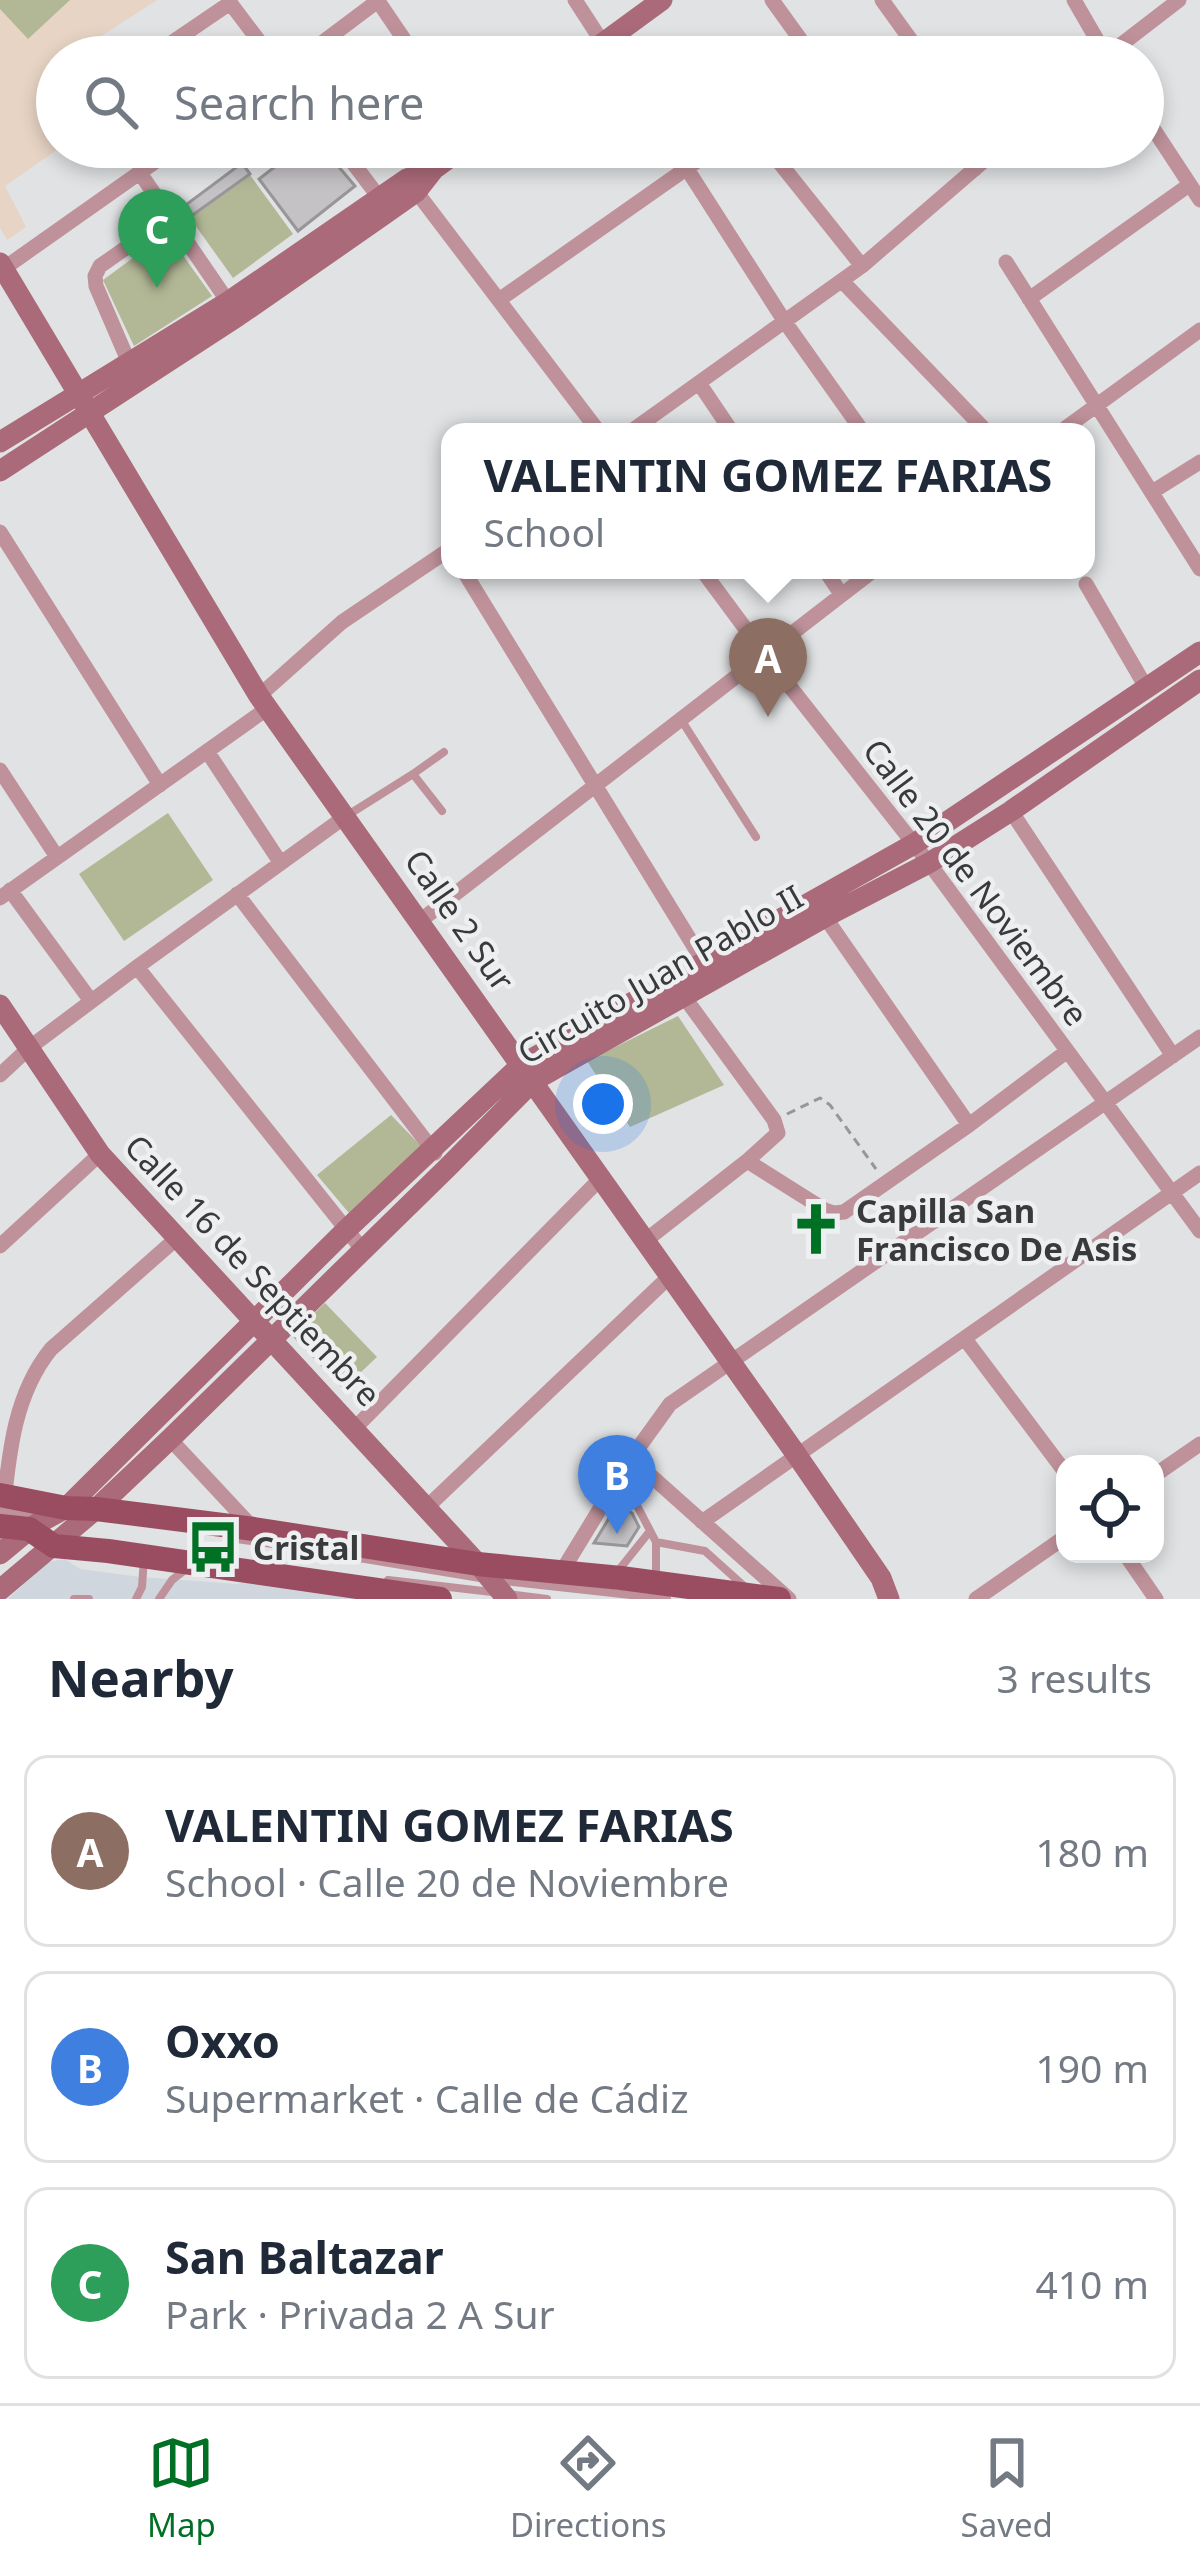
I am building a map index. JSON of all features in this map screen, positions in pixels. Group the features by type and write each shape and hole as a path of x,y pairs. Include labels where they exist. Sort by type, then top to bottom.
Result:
{"main road":[{"path":"618,36 662,0"},
{"path":"0,442 84,403 233,309 435,168"},
{"name":"Calle 2 Sur","path":"2,266 264,702 796,1454 880,1578 889,1599"},
{"path":"0,471 130,365 233,309"},
{"name":"Circuito Juan Pablo II","path":"24,1524 170,1439 362,1249 440,1159 527,1073 703,961 914,844 1200,652"},
{"name":"Circuito Juan Pablo II","path":"527,1073 685,998 928,863 1011,812 1200,680"},
{"name":"Calle 16 de Septiembre","path":"0,1005 100,1154 494,1584"},
{"name":"Circuito Juan Pablo II","path":"0,1590 24,1524 256,1322 346,1230 440,1159"},
{"path":"24,1524 254,1529 494,1584 562,1571 614,1577 662,1591 767,1597"},
{"path":"24,1524 144,1556 440,1599"}],"street":[{"path":"331,36 379,0 402,36"},
{"path":"575,0 592,36"},
{"path":"772,0 798,36"},
{"path":"882,0 908,36"},
{"path":"1074,0 1094,36"},
{"path":"1133,36 1179,0"},
{"path":"179,36 228,1 255,36"},
{"path":"1164,145 1200,200"},
{"path":"2,266 146,168"},
{"path":"357,168 385,204"},
{"path":"499,301 688,168 856,423"},
{"path":"783,168 862,266"},
{"path":"643,423 862,266 975,169"},
{"path":"140,172 233,309"},
{"path":"1029,299 1189,184"},
{"path":"412,185 592,423"},
{"path":"130,365 95,286 95,276 100,266 170,217"},
{"path":"1006,262 1200,568"},
{"path":"842,281 978,423"},
{"path":"1072,423 1200,330"},
{"path":"699,383 726,423"},
{"path":"1152,492 1200,462"},
{"path":"0,532 160,785"},
{"path":"91,1001 5,894 207,752 342,622 441,555"},
{"path":"468,579 703,961"},
{"name":"Calle 20 de Noviembre","path":"709,579 914,844 1200,1231"},
{"path":"831,579 841,595"},
{"path":"420,921 862,579"},
{"path":"1086,584 1147,689"},
{"path":"207,752 280,862"},
{"path":"0,770 57,857"},
{"path":"1011,812 1173,1056"},
{"path":"0,1075 91,1001 346,816"},
{"path":"237,893 440,1159"},
{"path":"825,917 969,1125"},
{"path":"137,967 362,1249"},
{"path":"645,1241 778,1133 775,1120 685,998"},
{"path":"562,1571 670,1404 1200,1037"},
{"path":"747,1161 834,1213 844,1212 1066,1052"},
{"path":"0,1246 100,1154"},
{"path":"702,1522 1200,1173"},
{"path":"354,1429 601,1178"},
{"path":"24,1524 17,1415 35,1369 51,1349 177,1238"},
{"path":"427,1508 670,1276"},
{"path":"965,1339 1056,1460"},
{"path":"170,1439 254,1529"},
{"path":"1164,1469 1200,1444"},
{"path":"632,1457 789,1599"},
{"path":"976,1599 1056,1543"},
{"path":"1131,1563 1156,1599"}],"lane":[{"path":"680,718 757,837"},
{"path":"346,816 444,752"},
{"path":"413,775 442,811"},
{"path":"383,1579 662,1591 656,1542 621,1475"},
{"path":"24,1524 189,1532"},
{"path":"24,1524 170,1553 360,1576"},
{"path":"614,1577 650,1531"},
{"path":"211,1535 277,1545"},
{"path":"656,1542 705,1551 767,1597"},
{"path":"342,1555 547,1599"},
{"path":"136,1599 142,1587 144,1556"},
{"path":"159,1599 193,1563"},
{"path":"74,1599 89,1599"}],"path":[{"path":"775,1120 820,1098 830,1105 886,1183"}],"shaded area":[{"path":"0,0 157,0 101,36 36,36 36,164 5,186 26,227 7,240 0,228"},
{"path":"65,1559 80,1569 140,1577 237,1584 253,1580 392,1599 8,1599 47,1562"}],"green space":[{"path":"0,0 70,0 28,39 0,9"},
{"path":"250,175 293,234 233,278 190,218"},
{"path":"167,233 212,296 134,346 103,280"},
{"path":"168,813 213,880 124,941 79,874"},
{"path":"678,1016 724,1085 630,1127 587,1061"},
{"path":"391,1115 424,1149 354,1219 317,1175"},
{"path":"325,1303 377,1357 343,1389 291,1335"}],"building":[{"path":"235,168 246,168 250,174 190,217 183,207"},
{"path":"273,168 340,168 355,186 298,231 259,179"},
{"path":"617,1505 632,1513 639,1527 627,1546 594,1543"}],"place":[{"name":"San Baltazar","path":"157,288"},
{"name":"VALENTIN GOMEZ FARIAS","path":"768,717"},
{"name":"Capilla San Francisco De Asis","path":"816,1229"},
{"name":"Oxxo","path":"617,1534"},
{"name":"Cristal","path":"213,1547"}]}
